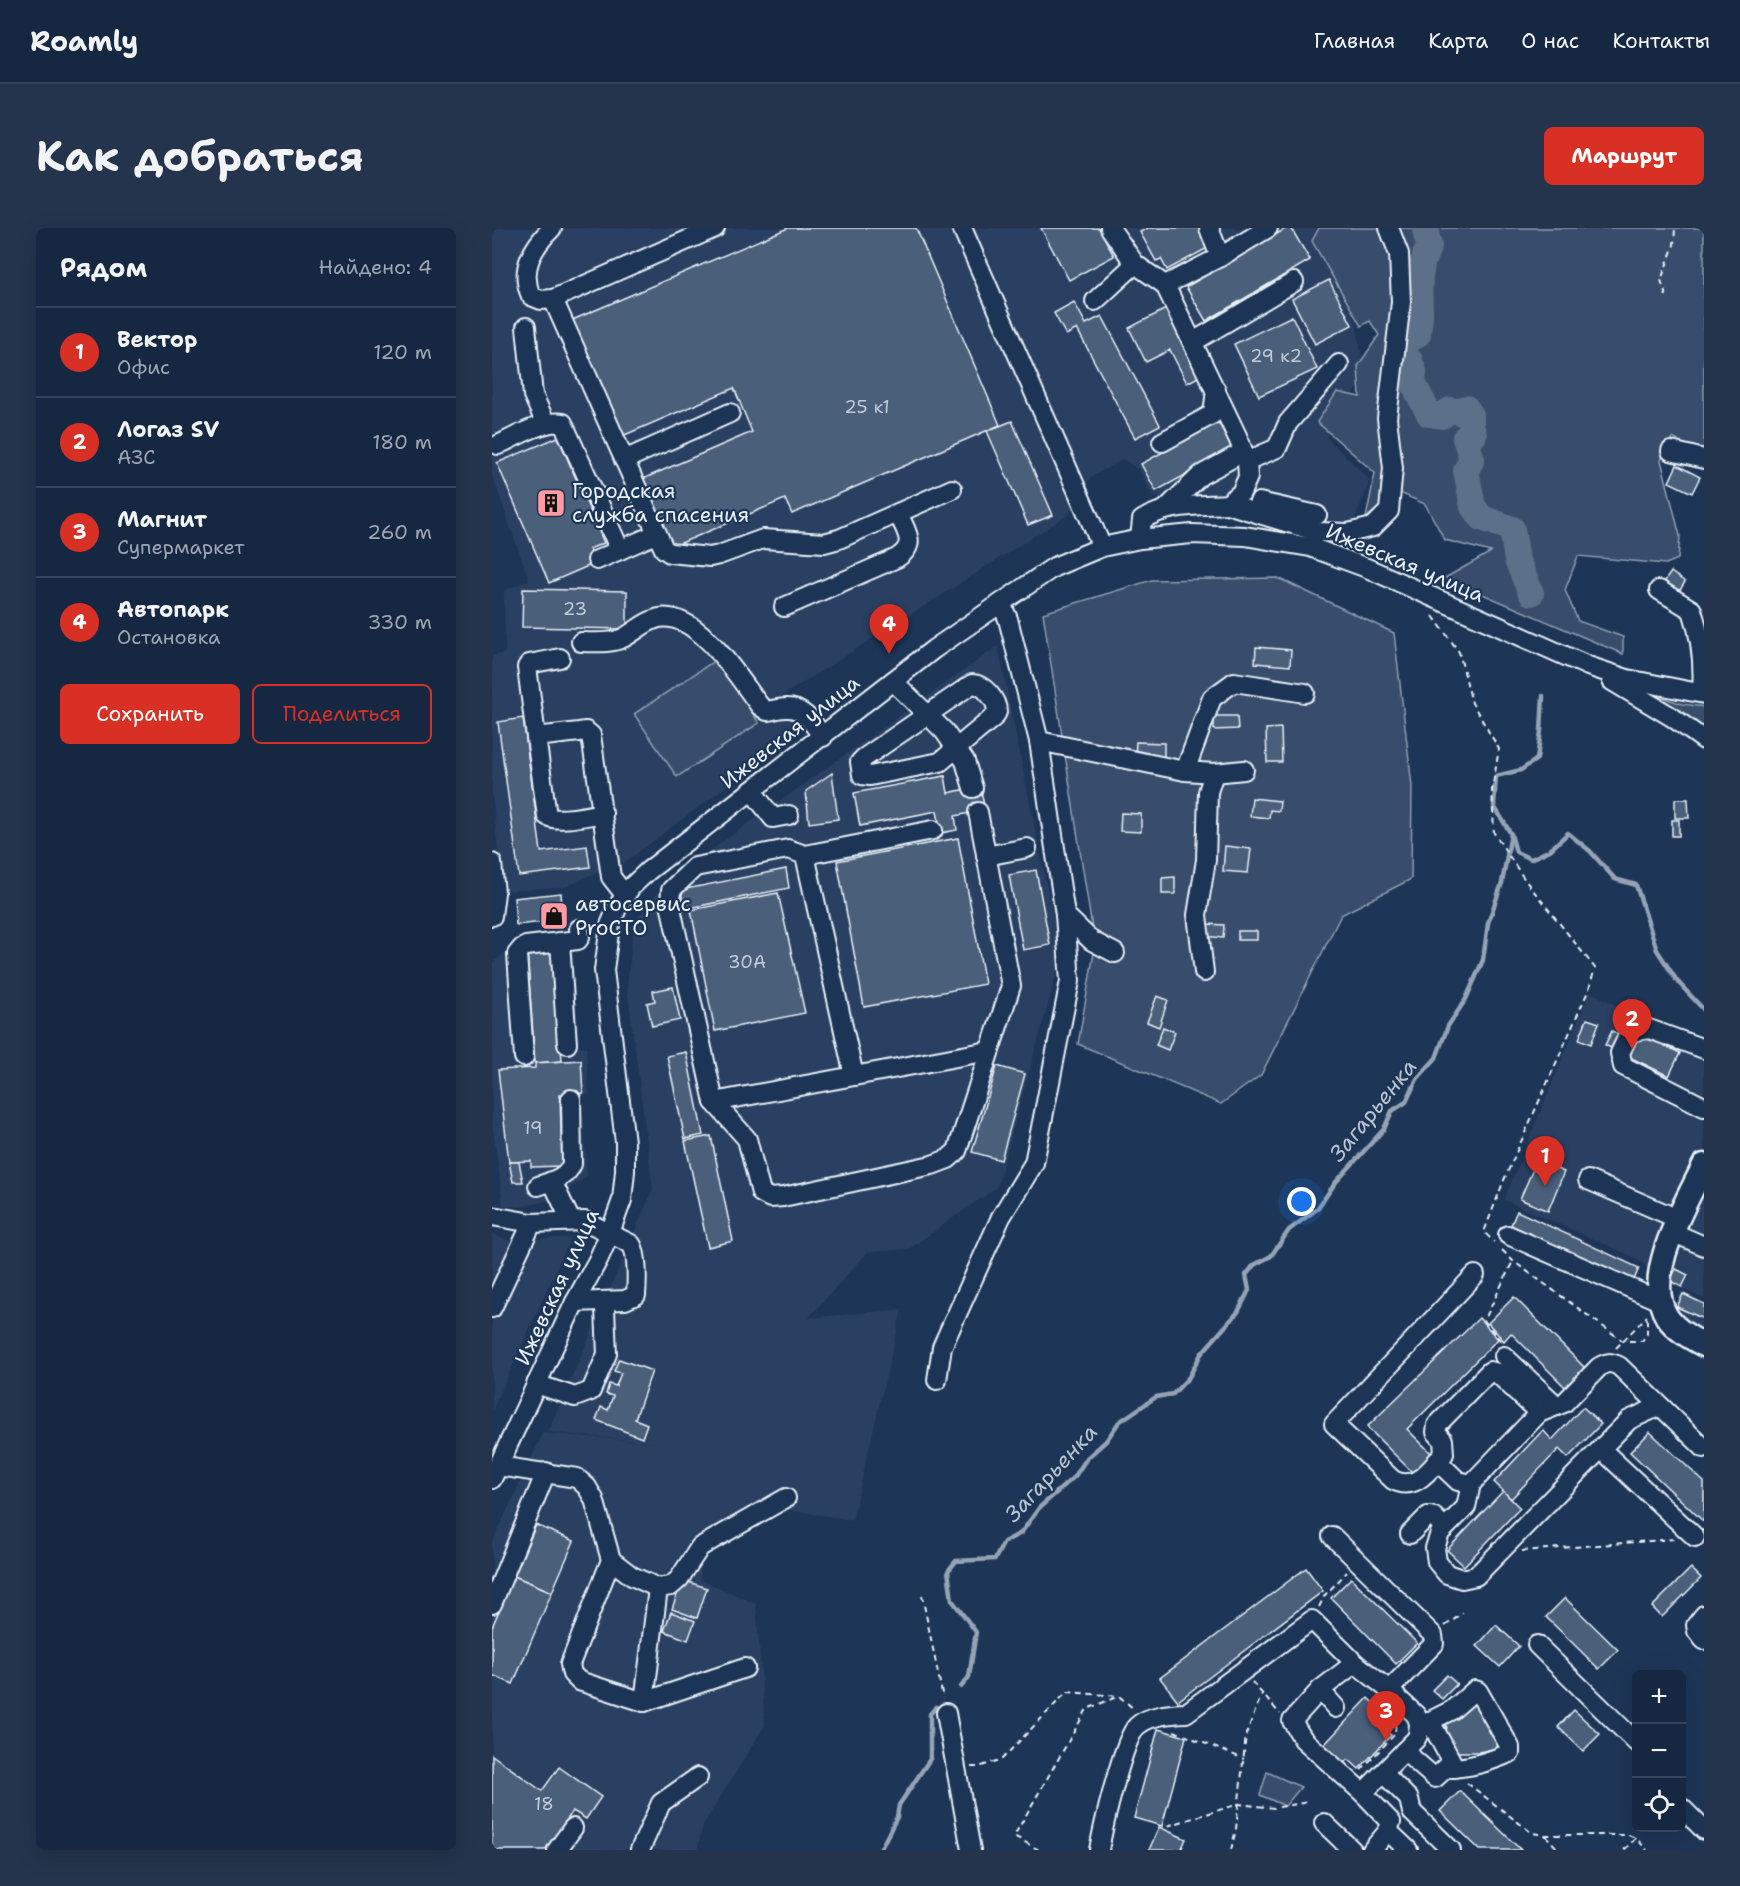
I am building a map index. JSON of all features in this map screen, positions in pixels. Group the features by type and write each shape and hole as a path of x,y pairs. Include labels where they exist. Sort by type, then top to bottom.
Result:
{"main road":[{"path":"1704,1166 1664,1251 1660,1271 1662,1302 1667,1317 1685,1334 1704,1345"}],"street":[{"path":"552,228 529,258 526,284 531,296 541,300 553,299 715,228"},
{"path":"962,228 1102,547"},
{"path":"1110,228 1135,264 1165,285 1216,390 1241,459 1248,469 1246,486 1232,501"},
{"path":"1209,228 1220,257"},
{"path":"1165,285 1220,257 1268,228"},
{"path":"1232,501 1318,532 1348,533 1373,527 1389,511 1393,468 1387,418 1401,302 1399,254 1389,228"},
{"path":"1095,301 1135,264"},
{"path":"1193,342 1294,282"},
{"path":"553,299 656,534 664,549 670,553 710,557 763,539 824,543 839,539 952,489"},
{"path":"526,327 533,395 546,424"},
{"path":"1166,509 1201,475 1277,448 1288,423 1339,364"},
{"path":"1162,442 1213,414 1216,390"},
{"path":"624,460 730,413"},
{"path":"498,445 546,424 562,423 620,550"},
{"path":"1671,451 1704,459"},
{"path":"1140,539 1142,520 1166,509 1232,501 1317,515"},
{"path":"784,607 897,558 907,551 910,544 908,535 898,513"},
{"path":"597,560 656,534"},
{"name":"Ижевская улица","path":"495,1472 610,1233 622,1200 625,1142 604,970 610,925 618,906 631,887 648,871 893,681 1000,603 1054,567 1102,547 1140,539 1192,534 1245,536 1310,547 1367,568 1587,666 1628,679 1704,686"},
{"path":"1659,590 1692,610 1699,631 1704,686"},
{"path":"937,1380 942,1347 1001,1217 1034,1163 1070,981 1065,915 1039,741 1008,618 1000,603"},
{"path":"581,642 621,639 648,622 661,618 679,621 717,647 760,706 767,711 794,708 805,713 823,736"},
{"path":"560,658 536,661 527,667 547,816 560,819 603,813"},
{"path":"1587,666 1672,717 1704,740"},
{"path":"893,681 944,731 965,761 973,788"},
{"path":"1185,771 1212,698 1234,682 1305,693"},
{"path":"972,684 978,684 995,701 997,712 957,749 940,762 930,765 870,776 862,775 860,762 864,758 972,684"},
{"path":"536,737 586,731 591,735 611,877 625,895"},
{"path":"1039,741 1185,771 1214,773 1244,770"},
{"path":"1204,972 1197,915 1206,860 1208,792 1214,773"},
{"path":"752,791 773,818 789,815"},
{"path":"933,830 805,855 788,849 695,867 671,890 670,904 714,1102 747,1139 761,1193 771,1198 932,1165 948,1159 957,1151 1011,986 978,812"},
{"path":"986,856 1027,848"},
{"path":"805,855 854,1076"},
{"path":"492,863 495,893 492,916"},
{"path":"1065,915 1092,941 1115,953"},
{"path":"524,1057 517,954 526,946 579,929 610,925"},
{"path":"556,937 567,1044"},
{"path":"1704,1049 1650,1029 1630,1032 1620,1053 1623,1066 1704,1107"},
{"path":"714,1102 989,1051"},
{"path":"571,1099 572,1164 566,1174 545,1184 572,1221"},
{"path":"1587,1180 1675,1226 1704,1246"},
{"path":"492,1216 532,1223 585,1221 631,1244 634,1248 636,1295 625,1300 575,1302"},
{"path":"492,1308 532,1223"},
{"path":"1508,1235 1662,1302"},
{"path":"1475,1275 1334,1424 1393,1480 1401,1484 1410,1484 1420,1480 1444,1454 1443,1440 1436,1432 1437,1425 1490,1371 1497,1373 1539,1413"},
{"path":"536,1384 574,1396 591,1391 607,1354 605,1309"},
{"path":"1504,1356 1557,1406"},
{"path":"1660,1406 1629,1420 1476,1576 1462,1579 1447,1574 1437,1562 1435,1548 1440,1533 1466,1507 1471,1484 1539,1413 1564,1403 1605,1363 1612,1362 1619,1366 1704,1448"},
{"path":"1601,1449 1695,1537"},
{"path":"1437,1461 1458,1481 1471,1484"},
{"path":"495,1472 546,1473 577,1479 588,1487 594,1499 611,1560 570,1664 572,1674 579,1681 644,1702 745,1668"},
{"path":"492,1604 546,1473"},
{"path":"611,1560 632,1576 658,1588 671,1586 679,1579 700,1547 786,1498"},
{"path":"1410,1534 1428,1516 1434,1517 1445,1528"},
{"path":"1332,1536 1433,1635 1434,1644 1389,1690"},
{"path":"644,1702 658,1588"},
{"path":"1704,1616 1696,1625 1697,1631 1704,1640"},
{"path":"1099,1850 1128,1739 1137,1726 1161,1716 1186,1713 1312,1620 1355,1663 1419,1718 1417,1737 1363,1793"},
{"path":"1537,1645 1632,1738"},
{"path":"1355,1663 1320,1690 1292,1720 1303,1739 1350,1779 1390,1820 1388,1831 1372,1850"},
{"path":"1320,1690 1336,1708"},
{"path":"1404,1751 1432,1777 1437,1777 1450,1768 1484,1764 1510,1753 1511,1750 1478,1691 1475,1690 1452,1710 1430,1721 1450,1768"},
{"path":"944,1705 971,1850"},
{"path":"1383,1773 1409,1799 1412,1812 1451,1850"},
{"path":"640,1850 662,1803 698,1777"},
{"path":"1686,1812 1704,1830"},
{"path":"1324,1823 1352,1850"},
{"path":"557,1850 573,1828"},
{"path":"1388,1831 1408,1850"}],"path":[{"path":"1666,296 1661,280 1674,245 1675,228"},
{"path":"1433,616 1459,652 1472,702 1499,749 1492,805 1494,833 1525,880 1595,968 1589,988 1504,1180 1484,1232 1513,1261 1623,1341 1642,1341 1647,1334 1647,1316 1623,1341"},
{"path":"1504,1356 1501,1341 1484,1321 1513,1261"},
{"path":"1499,1553 1695,1537"},
{"path":"1312,1620 1325,1595 1357,1562"},
{"path":"922,1595 944,1705"},
{"path":"1433,1635 1463,1613"},
{"path":"1243,1670 1277,1712 1292,1720"},
{"path":"979,1767 1002,1759 1066,1692 1119,1696 1147,1720 1244,1759"},
{"path":"1231,1850 1236,1829 1246,1734 1262,1694"},
{"path":"1039,1850 1014,1836 1087,1709 1119,1696"},
{"path":"1350,1779 1395,1734"},
{"path":"1450,1768 1532,1833 1628,1835 1636,1838 1647,1850"},
{"path":"1167,1826 1239,1804 1274,1808 1308,1802"},
{"path":"1545,1835 1559,1850"},
{"path":"1624,1850 1636,1838"}],"shaded area":[{"path":"492,228 1323,228 1332,272 1356,323 1365,377 1326,437 1370,480 1351,530 1260,509 1153,497 1139,470 1123,459 1090,478 1069,514 782,696 799,732 625,862 596,872 566,887 502,891 492,791 492,656 505,653 504,591 529,580 492,475"},
{"path":"1319,228 1704,228 1704,448 1696,451 1673,438 1661,460 1680,536 1678,559 1666,564 1578,556 1565,590 1578,621 1623,637 1623,654 1445,578 1491,552 1445,540 1425,504 1398,492 1366,518 1375,473 1317,422 1337,392 1360,397 1358,366 1379,335 1370,321 1361,326 1312,241"},
{"path":"1278,578 1394,633 1412,786 1411,879 1341,915 1261,1075 1221,1104 1078,1044 1095,947 1043,613 1152,580"},
{"path":"998,646 1061,957 997,1187 909,1249 868,1252 808,1318 902,1309 852,1520 782,1509 703,1553 700,1579 756,1604 765,1725 703,1825 697,1850 492,1850 492,1543 543,1433 667,1444 548,1432 653,1189 627,986 634,923 666,882"},
{"path":"717,659 759,723 677,777 634,714"},
{"path":"1657,696 1683,704 1704,707 1704,731 1656,700"},
{"path":"572,937 579,1047 586,1047 589,1094 582,1095 587,1176 554,1200 518,1207 503,1205 492,1120 492,964 513,945"},
{"path":"1590,992 1704,1048 1704,1299 1666,1282 1634,1257 1504,1200"},
{"path":"492,1234 510,1241 571,1237 492,1411"},
{"path":"1681,1291 1704,1302 1704,1332 1670,1316"},
{"path":"1267,1772 1301,1787 1285,1806 1260,1795"}],"building":[{"path":"788,228 916,228 1000,425 792,514 785,499 667,549 638,481 752,432 734,388 620,437 570,321"},
{"path":"1041,228 1099,228 1114,256 1069,280"},
{"path":"1148,228 1203,228 1213,245 1167,270 1161,259 1156,261 1140,232"},
{"path":"1287,228 1291,228 1310,260 1206,321 1186,287"},
{"path":"1329,280 1352,325 1315,344 1292,299"},
{"path":"1074,302 1086,324 1102,316 1160,425 1135,438 1077,329 1066,335 1054,313"},
{"path":"1170,307 1204,374 1187,383 1170,350 1146,362 1129,328"},
{"path":"1292,316 1317,369 1259,396 1234,344"},
{"path":"1012,421 1053,515 1028,525 987,431"},
{"path":"1218,422 1233,449 1156,491 1141,464"},
{"name":"Городская служба спасения","path":"558,437 604,543 589,549 595,563 549,583 497,463"},
{"path":"1677,465 1700,477 1692,493 1669,482"},
{"path":"1671,572 1685,582 1677,595 1662,585"},
{"path":"523,589 627,591 627,629 522,627"},
{"path":"1256,647 1291,650 1290,666 1255,663"},
{"path":"1214,716 1237,716 1238,729 1214,730"},
{"path":"523,718 541,852 587,846 590,867 519,876 498,722"},
{"path":"1281,728 1282,762 1267,762 1266,729"},
{"path":"1136,742 1164,743 1164,758 1135,757"},
{"path":"832,773 838,819 809,823 806,791"},
{"path":"945,776 948,793 980,786 985,810 955,816 957,830 941,833 937,811 860,826 854,793"},
{"path":"1252,798 1280,801 1279,811 1270,810 1269,818 1250,816"},
{"path":"1675,799 1688,799 1689,818 1675,818"},
{"path":"1121,813 1141,814 1141,832 1120,831"},
{"path":"1672,820 1679,820 1679,836 1672,836"},
{"path":"958,838 985,984 864,1007 837,861"},
{"path":"1225,846 1251,849 1248,873 1223,871"},
{"path":"786,869 789,888 684,909 681,890"},
{"path":"1036,870 1050,945 1023,950 1009,875"},
{"path":"1175,877 1175,894 1162,894 1162,878"},
{"path":"561,893 563,920 516,925 514,898"},
{"path":"778,893 805,1013 715,1031 691,910"},
{"path":"1205,924 1224,925 1223,938 1204,936"},
{"path":"1238,931 1257,931 1257,940 1238,940"},
{"path":"554,949 562,1061 535,1063 527,951"},
{"path":"673,987 680,1020 652,1026 647,1003 655,1001 653,991"},
{"path":"1157,996 1168,1000 1159,1027 1147,1022"},
{"path":"1587,1019 1599,1023 1591,1044 1579,1039"},
{"path":"1163,1027 1175,1032 1168,1050 1156,1045"},
{"path":"1633,1030 1680,1053 1669,1076 1623,1054"},
{"path":"1612,1031 1626,1038 1619,1052 1605,1045"},
{"path":"686,1052 703,1135 685,1139 667,1056"},
{"path":"581,1060 583,1093 560,1095 562,1166 531,1167 531,1161 509,1162 498,1070 535,1068 535,1063"},
{"path":"997,1066 1025,1074 1001,1160 972,1152"},
{"path":"711,1136 733,1241 708,1247 685,1141"},
{"path":"1537,1160 1564,1172 1548,1211 1520,1199"},
{"path":"509,1162 519,1162 523,1182 513,1182"},
{"path":"1517,1211 1639,1268 1633,1282 1511,1225"},
{"path":"1676,1269 1688,1275 1682,1287 1670,1281"},
{"path":"1683,1294 1704,1304 1704,1319 1677,1307"},
{"path":"1514,1297 1588,1371 1568,1390 1511,1333 1504,1341 1488,1323"},
{"path":"1479,1318 1498,1339 1407,1429 1432,1454 1413,1473 1367,1427"},
{"path":"619,1359 652,1371 635,1419 647,1424 642,1438 596,1420 601,1407 608,1410 613,1396 606,1394 609,1384 616,1386 621,1373 614,1371"},
{"path":"1583,1407 1601,1424 1568,1458 1559,1449 1511,1499 1494,1482 1543,1430 1552,1440"},
{"path":"1650,1432 1704,1482 1704,1522 1630,1452"},
{"path":"1503,1491 1520,1508 1464,1566 1447,1550"},
{"path":"536,1525 574,1541 552,1592 514,1576"},
{"path":"1306,1568 1323,1591 1178,1701 1160,1678"},
{"path":"1691,1568 1701,1578 1662,1617 1652,1607"},
{"path":"514,1576 552,1592 513,1684 492,1675 492,1627"},
{"path":"1351,1578 1417,1643 1396,1664 1331,1598"},
{"path":"682,1580 707,1588 697,1618 672,1609"},
{"path":"1565,1598 1618,1650 1599,1669 1546,1617"},
{"path":"671,1612 695,1621 688,1640 664,1631"},
{"path":"1496,1625 1519,1646 1500,1667 1477,1646"},
{"path":"1447,1675 1457,1684 1442,1699 1432,1690"},
{"path":"1473,1697 1505,1747 1494,1753 1492,1749 1479,1752 1456,1752 1442,1731 1447,1728 1444,1721"},
{"path":"1368,1698 1387,1716 1379,1725 1391,1735 1359,1769 1348,1759 1343,1764 1323,1746"},
{"path":"1574,1710 1600,1734 1583,1751 1558,1727"},
{"path":"1158,1729 1186,1737 1162,1826 1134,1818"},
{"path":"492,1755 542,1791 559,1767 601,1797 586,1819 573,1811 545,1850 496,1850 492,1847"},
{"path":"1460,1791 1521,1850 1480,1850 1440,1811"},
{"path":"1159,1827 1186,1839 1181,1850 1149,1850"}],"waterway":[{"path":"1427,228 1425,230 1429,246 1420,277 1418,334 1405,343 1401,351 1410,361 1414,372 1413,383 1429,414 1442,416 1450,410 1459,412 1466,408 1471,415 1474,435 1465,438 1472,459 1466,470 1473,507 1482,518 1512,529 1517,560 1531,593"},
{"path":"1543,696 1537,759 1521,770 1496,776 1494,806 1511,834 1516,852 1531,859 1550,850 1568,833 1590,851 1615,879 1636,885 1657,950 1677,981 1704,1010"},
{"name":"Загарьенка","path":"961,1687 969,1677 976,1632 952,1600 948,1571 956,1561 995,1559 1004,1542 1021,1533 1039,1508 1075,1476 1087,1458 1106,1441 1119,1422 1156,1397 1173,1394 1189,1377 1201,1354 1238,1312 1249,1290 1246,1275 1254,1265 1271,1256 1289,1230 1317,1209 1336,1182 1384,1129 1392,1111 1406,1102 1417,1079 1436,1058 1448,1026 1466,999 1483,960 1488,923 1502,883 1511,834"},
{"name":"Загарьенка","path":"880,1850 897,1817 899,1805 930,1759 930,1714 936,1707"}],"place":[{"name":"Городская служба спасения","path":"551,503"},
{"name":"Автопарк","path":"889,654"},
{"name":"автосервис ProСТО","path":"554,916"},
{"name":"Логаз SV","path":"1632,1049"},
{"name":"Вектор","path":"1545,1186"},
{"name":"Магнит","path":"1386,1741"}]}
